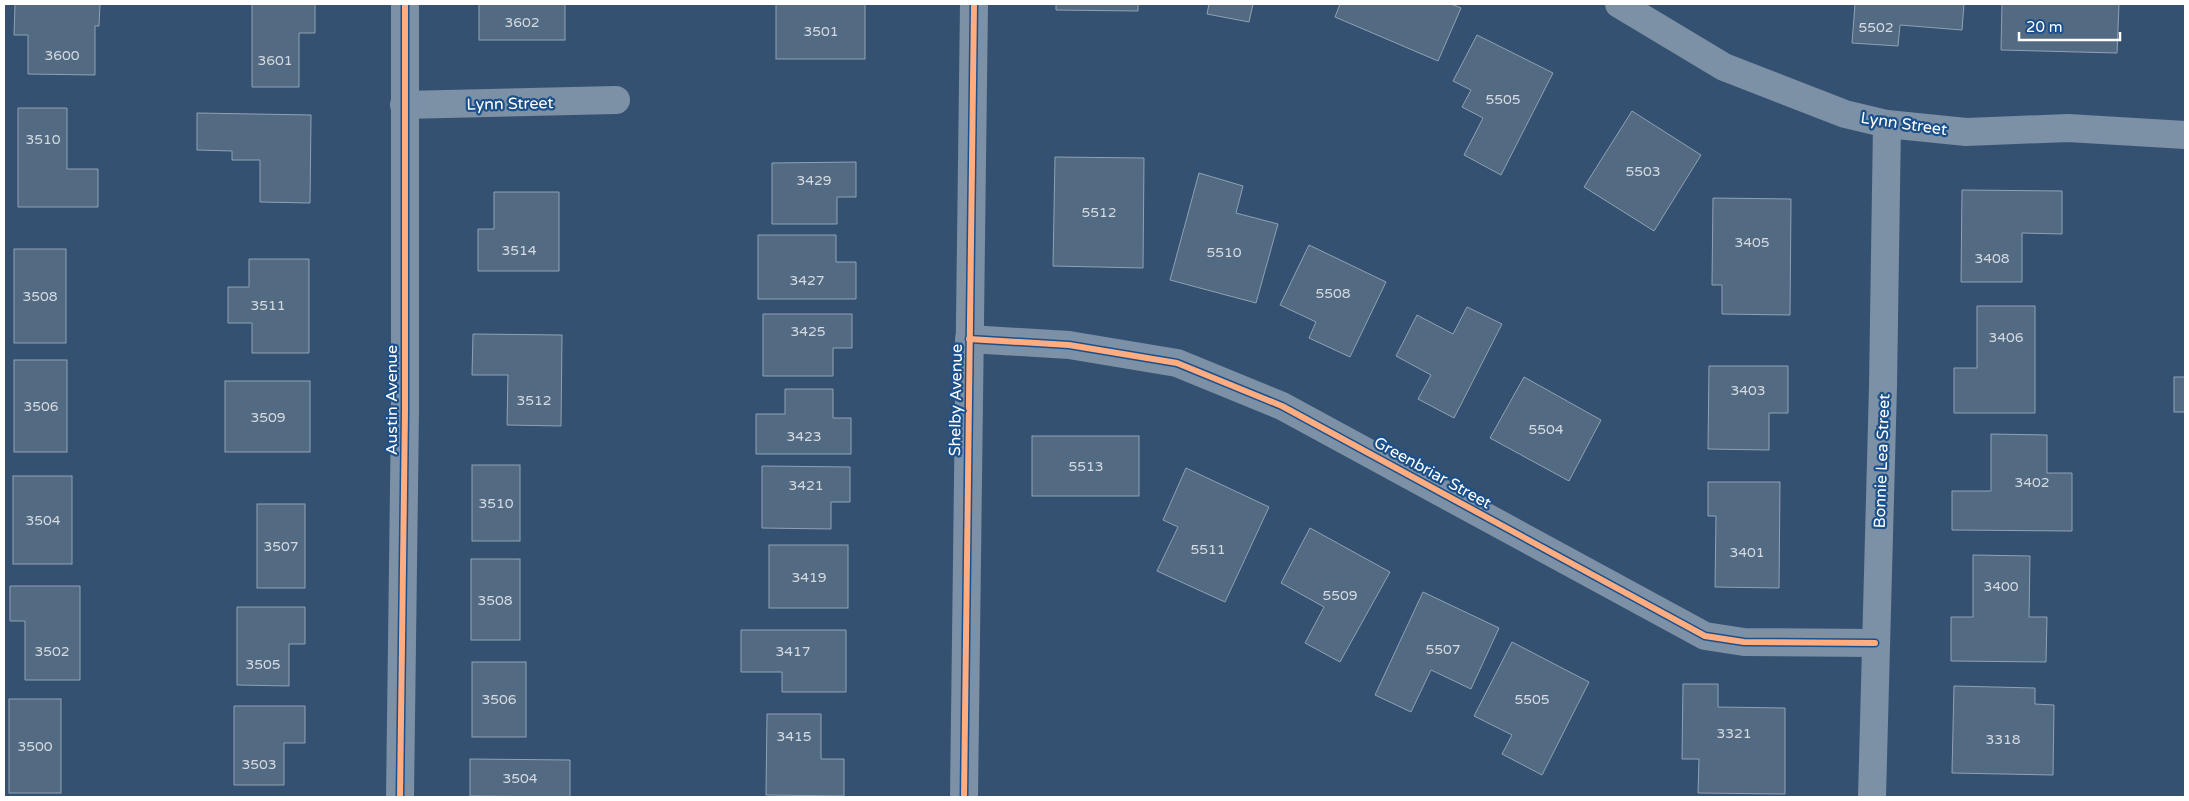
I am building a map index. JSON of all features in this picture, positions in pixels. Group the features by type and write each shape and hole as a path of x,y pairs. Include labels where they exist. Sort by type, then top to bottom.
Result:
{"street":[{"name":"Austin Avenue","path":"400,797 405,410 405,4"},
{"name":"Shelby Avenue","path":"964,797 974,4"},
{"name":"Lynn Street","path":"1619,4 1724,67 1846,114 1886,124 1966,132 2068,128 2185,135"},
{"name":"Lynn Street","path":"404,105 616,100"},
{"name":"Bonnie Lea Street","path":"1872,797 1883,386 1886,124"},
{"name":"Greenbriar Street","path":"969,338 1070,345 1177,363 1282,406 1705,636 1744,642 1875,643"}],"building":[{"path":"15,4 100,4 99,26 95,26 95,75 28,74 28,35 14,35"},
{"path":"252,4 315,4 315,33 299,33 299,87 252,87"},
{"path":"479,4 565,4 565,40 479,40"},
{"path":"776,4 865,4 865,59 776,59"},
{"path":"1056,4 1138,4 1138,11 1056,10"},
{"path":"1209,4 1253,4 1249,22 1207,14"},
{"path":"1340,4 1451,4 1461,8 1438,61 1335,17"},
{"path":"1855,4 1964,4 1962,30 1900,25 1898,46 1852,43"},
{"path":"2002,4 2119,4 2117,53 2001,50"},
{"path":"1477,35 1553,73 1501,175 1464,155 1483,118 1462,107 1471,90 1453,81"},
{"path":"18,108 67,108 67,169 98,169 98,207 18,207"},
{"path":"1632,111 1701,155 1654,231 1584,187"},
{"path":"197,113 311,115 310,203 260,202 260,160 232,160 232,151 197,150"},
{"path":"1055,157 1144,158 1143,268 1053,266"},
{"path":"856,162 856,197 837,197 837,224 772,224 772,163"},
{"path":"1199,173 1243,186 1236,213 1278,224 1256,303 1170,280"},
{"path":"1962,190 2062,191 2062,234 2022,233 2022,282 1961,282"},
{"path":"494,192 559,192 559,271 478,271 478,229 494,229"},
{"path":"1713,198 1791,199 1790,315 1722,314 1722,285 1712,285"},
{"path":"758,235 836,235 836,262 856,262 856,299 758,299"},
{"path":"1309,245 1386,282 1350,357 1309,338 1316,322 1280,305"},
{"path":"14,249 66,249 66,343 14,343"},
{"path":"249,259 309,259 309,353 252,353 252,323 228,323 228,287 249,287"},
{"path":"1977,306 2035,306 2035,413 1954,413 1954,368 1977,368"},
{"path":"1467,307 1502,324 1454,418 1418,399 1431,375 1396,356 1417,315 1453,334"},
{"path":"763,314 852,314 852,348 833,348 833,376 763,376"},
{"path":"473,334 562,335 561,426 507,425 508,375 472,375"},
{"path":"14,360 67,360 67,452 14,452"},
{"path":"1709,366 1788,366 1788,413 1769,413 1769,450 1708,449"},
{"path":"1524,377 1601,420 1569,481 1490,438"},
{"path":"2174,377 2185,377 2185,412 2174,412"},
{"path":"225,381 310,381 310,452 225,452"},
{"path":"785,389 833,389 833,418 851,418 851,454 756,454 756,414 785,414"},
{"path":"1991,434 2047,435 2047,473 2072,473 2072,531 1952,530 1952,491 1991,491"},
{"path":"1032,436 1139,436 1139,496 1032,496"},
{"path":"472,465 520,465 520,541 472,541"},
{"path":"762,466 850,467 850,502 831,502 831,529 762,528"},
{"path":"1186,468 1269,507 1225,602 1157,571 1178,527 1163,520"},
{"path":"13,476 72,476 72,564 13,564"},
{"path":"1708,482 1780,482 1779,588 1715,587 1716,516 1708,516"},
{"path":"257,504 305,504 305,588 257,588"},
{"path":"1310,528 1390,572 1340,662 1305,643 1324,607 1281,583"},
{"path":"769,545 848,545 848,608 769,608"},
{"path":"1973,555 2030,556 2029,617 2047,617 2046,662 1951,661 1951,617 1973,617"},
{"path":"471,559 520,559 520,640 471,640"},
{"path":"10,586 80,586 80,680 25,680 25,621 10,621"},
{"path":"1423,592 1499,628 1471,689 1431,670 1411,712 1375,695"},
{"path":"237,607 305,607 305,644 289,644 289,686 237,685"},
{"path":"741,630 846,630 846,692 782,692 782,672 741,672"},
{"path":"1512,642 1589,682 1542,775 1502,754 1512,735 1474,716"},
{"path":"472,662 526,662 526,737 472,737"},
{"path":"1683,684 1718,684 1718,707 1785,708 1785,794 1698,793 1699,759 1682,759"},
{"path":"1954,686 2035,688 2035,704 2054,705 2053,775 1952,773"},
{"path":"9,699 61,699 61,793 9,793"},
{"path":"234,706 305,706 305,743 284,743 284,785 234,785"},
{"path":"767,714 821,714 821,759 844,759 844,796 766,795"},
{"path":"470,759 570,760 570,797 470,796"}],"cycle path":[{"path":"400,797 405,411 405,4"},
{"path":"964,797 974,4"},
{"path":"969,339 1069,345 1177,363 1282,406 1705,636 1744,642 1875,643"}]}
